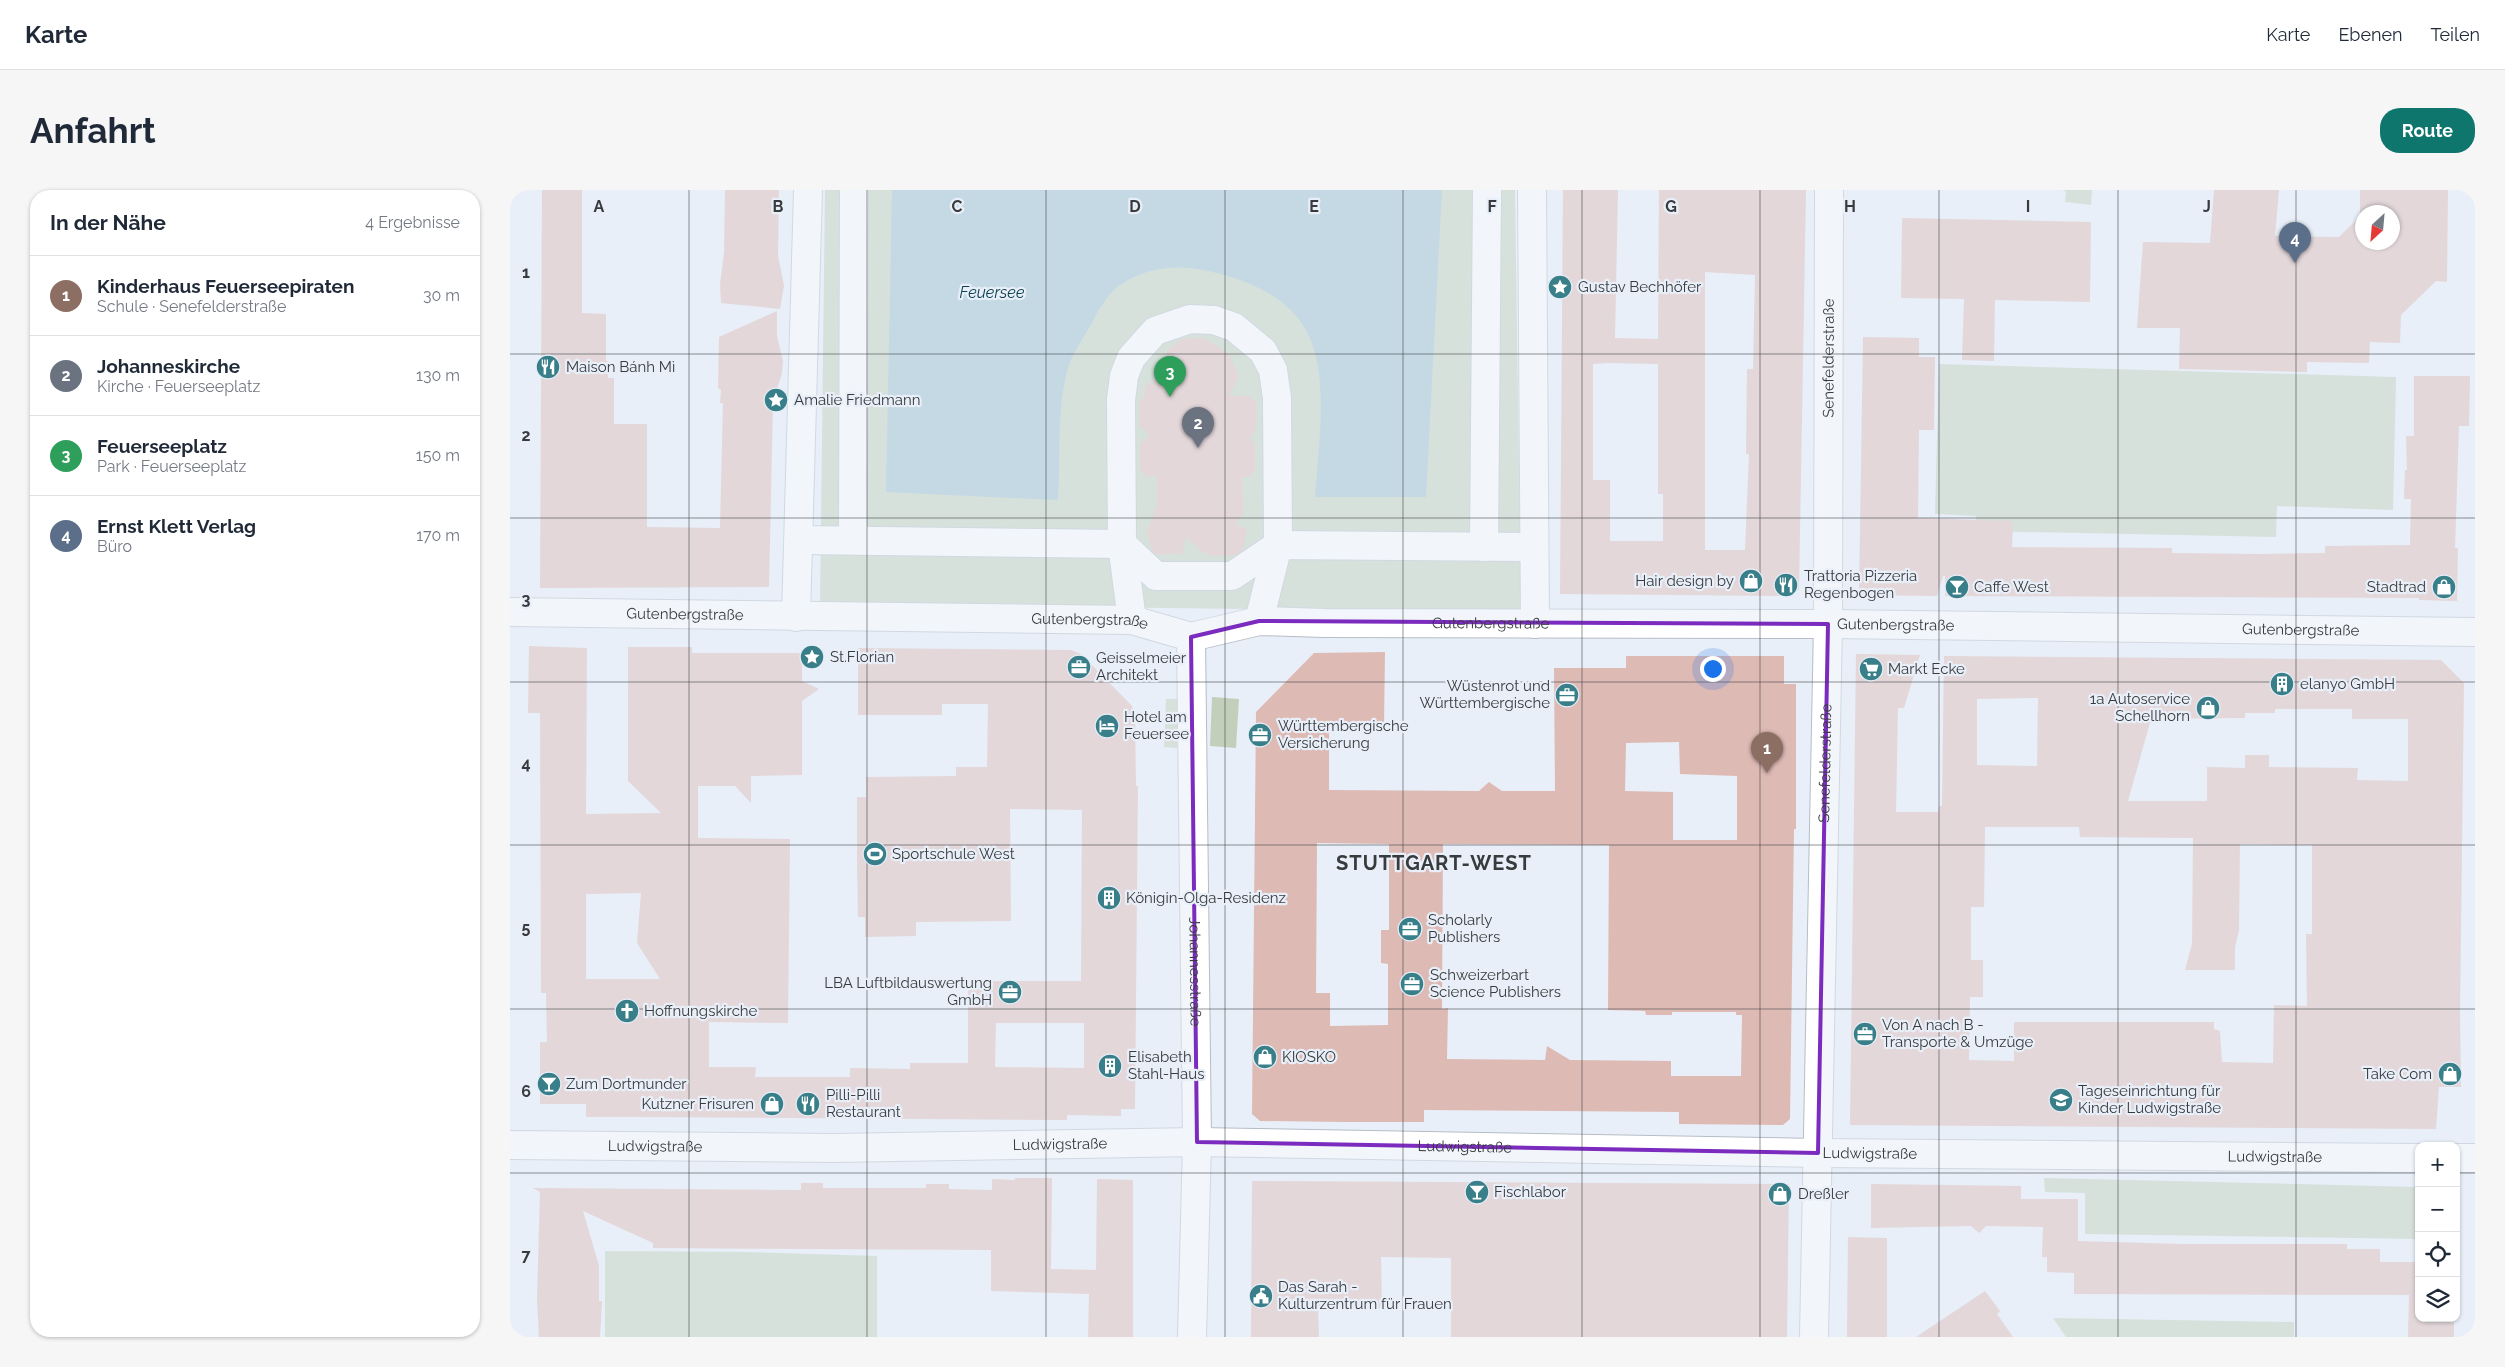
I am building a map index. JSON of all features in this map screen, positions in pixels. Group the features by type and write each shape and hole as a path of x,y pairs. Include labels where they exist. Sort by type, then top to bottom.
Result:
{"street":[{"path":"796,617 808,190"},
{"path":"853,540 854,190"},
{"path":"1484,547 1487,190"},
{"name":"Senefelderstraße","path":"1814,1337 1828,624 1829,190"},
{"path":"1532,195 1535,624"},
{"path":"1132,620 1122,544 1121,400 1124,376 1131,358 1155,331 1190,319 1214,320 1234,327 1263,351 1272,370 1277,398 1278,545 1259,621"},
{"path":"799,540 1122,544 1156,576 1232,576 1278,545 1533,547"},
{"name":"Gutenbergstraße","path":"510,612 1132,620 1191,636 1259,621 1535,624 1828,624 2475,632"},
{"name":"Johannesstraße","path":"1191,636 1196,1142 1192,1337"},
{"name":"Ludwigstraße","path":"510,1145 832,1148 1196,1142 1818,1153 2415,1158"},
{"path":"2460,1158 2475,1158"}],"highlighted area":[{"path":"1259,621 1828,624 1818,1153 1197,1142 1191,637"}],"green space":[{"path":"825,190 1515,190 1521,612 820,604"},
{"path":"2063,190 2092,190 2091,205 2065,202 2066,192"},
{"path":"1939,364 2396,377 2393,510 2277,506 2276,537 1976,531 1976,516 1935,514"},
{"path":"1212,697 1239,699 1236,748 1210,746"},
{"path":"1166,699 1179,699 1177,748 1164,747"},
{"path":"2044,1178 2415,1187 2415,1239 2085,1234 2085,1193 2045,1192"},
{"path":"605,1251 745,1252 877,1256 877,1337 605,1337"},
{"path":"2053,1318 2294,1322 2294,1337 2066,1337"}],"water":[{"name":"Feuersee","path":"892,190 1442,190 1426,497 1315,497 1320,435 1320,391 1314,350 1307,332 1287,306 1260,289 1225,275 1209,271 1179,268 1149,271 1115,289 1102,305 1075,352 1068,368 1062,401 1058,500 886,492"}],"building":[{"path":"542,190 582,190 582,313 606,314 606,361 608,361 608,378 614,378 614,424 647,424 647,527 720,528 723,403 720,403 721,390 718,388 719,337 777,311 777,336 783,361 782,373 773,402 769,587 540,588"},
{"path":"725,190 779,190 778,255 784,286 780,309 721,303 720,284 724,253"},
{"path":"1563,190 1618,190 1615,338 1658,339 1659,190 1806,190 1799,589 1792,596 1560,594","holes":["1705,272 1755,275 1753,369 1747,369 1746,454 1749,454 1745,550 1705,550","1593,364 1658,364 1658,494 1663,494 1663,541 1610,541 1610,480 1593,480"]},
{"path":"2214,190 2279,190 2275,236 2339,237 2355,221 2355,250 2400,250 2400,205 2360,205 2360,190 2448,190 2447,282 2436,281 2401,315 2400,343 2370,342 2369,363 2307,362 2307,372 2179,369 2180,328 2137,328 2143,242 2210,243"},
{"path":"1902,218 2091,222 2090,302 1995,300 1994,361 1962,360 1964,299 1901,298"},
{"path":"1863,337 1919,338 1919,357 1935,357 1934,430 1919,430 1918,518 2013,521 2012,547 2172,548 2172,553 2258,554 2325,553 2325,546 2410,545 2411,499 2404,499 2405,470 2407,470 2406,436 2414,436 2414,376 2470,376 2469,426 2459,426 2455,548 2458,548 2457,601 2419,600 2419,598 1945,596 1945,576 1943,576 1937,596 1859,595"},
{"path":"1204,338 1229,354 1239,376 1229,396 1251,396 1251,400 1256,400 1256,428 1250,438 1255,444 1255,472 1251,472 1251,477 1242,477 1243,514 1235,525 1247,528 1243,550 1236,555 1211,556 1201,551 1186,537 1182,554 1156,554 1152,551 1147,533 1157,504 1157,477 1144,476 1144,472 1140,471 1140,444 1150,435 1139,426 1140,399 1144,399 1145,387 1155,378 1169,349 1182,339"},
{"path":"529,646 587,648 586,814 661,813 628,781 628,647 692,647 692,653 802,653 802,681 819,689 802,701 802,775 751,776 751,803 735,786 698,786 698,838 790,839 788,1023 709,1022 709,1067 756,1067 755,1077 850,1077 850,1068 910,1069 910,1063 968,1063 968,981 1081,981 1082,810 1010,809 1011,921 916,922 916,936 865,937 865,917 858,917 857,797 866,797 866,777 956,776 956,767 987,767 988,704 942,704 942,715 858,715 858,648 1071,650 1081,654 1132,706 1135,715 1136,786 1138,786 1135,1109 1121,1109 1121,1116 1067,1115 1067,1120 586,1117 586,1104 540,1104 540,1042 547,1042 546,993 541,993 540,713 528,713","holes":["641,893 637,943 660,979 586,979 586,894","996,1023 1084,1023 1084,1068 995,1067"]},
{"path":"1385,652 1384,726 1329,725 1329,790 1479,791 1489,782 1502,791 1555,791 1554,668 1626,668 1626,656 1784,656 1784,684 1796,684 1796,829 1794,829 1790,1119 1783,1125 1679,1124 1679,1112 1424,1110 1424,1122 1344,1122 1260,1121 1252,1114 1256,712 1314,653","holes":["1679,742 1680,774 1737,776 1737,840 1673,840 1673,792 1625,791 1626,743","1317,843 1389,844 1389,930 1381,930 1381,963 1388,964 1388,1025 1330,1026 1330,993 1316,993","1443,844 1609,845 1608,1010 1645,1011 1646,1015 1672,1015 1672,1012 1736,1012 1736,1015 1742,1015 1741,1076 1671,1076 1671,1061 1570,1060 1547,1046 1545,1060 1447,1059 1448,1008 1442,1009"]},
{"path":"1856,654 1920,655 1904,708 1898,708 1896,812 1938,812 1939,806 1942,806 1944,656 2441,660 2464,683 2460,1014 2461,1087 2439,1087 2436,1129 1850,1125","holes":["2038,698 2037,766 1977,765 1977,699","2275,709 2352,709 2352,719 2408,719 2408,781 2357,780 2358,768 2269,767 2269,755 2245,755 2245,768 2207,767 2207,801 2128,801 2151,719 2245,718 2245,713 2275,713","1985,827 2079,827 2080,837 2193,838 2192,944 2185,970 2235,970 2235,947 2239,931 2240,844 2312,845 2312,934 2306,934 2307,1006 2274,1005 2273,1063 2222,1062 2220,1031 2214,1029 2214,1022 2014,1022 2014,1061 1969,1060 1970,997 1983,997 1983,960 1971,960 1971,907 1984,907"]},
{"path":"1015,1178 1052,1178 1051,1269 1096,1270 1097,1179 1133,1180 1133,1337 1088,1337 1089,1294 991,1291 991,1250 653,1248 653,1243 583,1211 599,1266 599,1301 602,1301 600,1337 539,1337 537,1300 540,1192 533,1188 801,1190 801,1183 823,1183 823,1188 926,1188 926,1184 949,1184 949,1189 992,1190 992,1179 1015,1180"},
{"path":"1252,1181 1789,1184 1787,1337 1451,1337 1451,1258 1381,1257 1382,1308 1318,1309 1319,1337 1251,1337"},
{"path":"1871,1184 2021,1186 2021,1199 2078,1199 2078,1241 2182,1244 2347,1244 2347,1249 2380,1249 2380,1262 2415,1262 2415,1322 2454,1322 2454,1337 2408,1337 2409,1295 2074,1294 2074,1273 2047,1272 2047,1257 2042,1257 2043,1227 1986,1226 1979,1233 1971,1226 1871,1228"},
{"path":"1848,1237 1887,1238 1887,1337 1847,1337"},
{"path":"1985,1291 2000,1311 1997,1314 2013,1337 1916,1337"}],"place":[{"name":"Ernst Klett Verlag","path":"2295,263"},
{"name":"Gustav Bechhöfer","path":"1560,287"},
{"name":"Maison Bánh Mì","path":"548,367"},
{"name":"Feuerseeplatz","path":"1170,397"},
{"name":"Amalie Friedmann","path":"776,400"},
{"name":"Johanneskirche","path":"1198,448"},
{"name":"Hair design by","path":"1751,581"},
{"name":"Trattoria Pizzeria Regenbogen","path":"1786,585"},
{"name":"Caffe West","path":"1957,587"},
{"name":"Stadtrad","path":"2444,587"},
{"name":"St.Florian","path":"812,657"},
{"name":"Geisselmeier Architekt","path":"1079,667"},
{"name":"Markt Ecke","path":"1871,669"},
{"name":"elanyo GmbH","path":"2282,684"},
{"name":"Wüstenrot und Württembergische","path":"1567,695"},
{"name":"1a Autoservice Schellhorn","path":"2208,708"},
{"name":"Hotel am Feuersee","path":"1107,726"},
{"name":"Württembergische Versicherung","path":"1260,735"},
{"name":"Kinderhaus Feuerseepiraten","path":"1767,773"},
{"name":"Sportschule West","path":"875,854"},
{"name":"Königin-Olga-Residenz","path":"1109,898"},
{"name":"Scholarly Publishers","path":"1410,929"},
{"name":"Schweizerbart Science Publishers","path":"1412,984"},
{"name":"LBA Luftbildauswertung GmbH","path":"1010,992"},
{"name":"Hoffnungskirche","path":"627,1011"},
{"name":"Von A nach B - Transporte & Umzüge","path":"1865,1034"},
{"name":"KIOSKO","path":"1265,1057"},
{"name":"Elisabeth Stahl-Haus","path":"1110,1066"},
{"name":"Take Com","path":"2450,1074"},
{"name":"Zum Dortmunder","path":"549,1084"},
{"name":"Tageseinrichtung für Kinder Ludwigstraße","path":"2061,1100"},
{"name":"Kutzner Frisuren","path":"772,1104"},
{"name":"Pilli-Pilli Restaurant","path":"808,1104"},
{"name":"Fischlabor","path":"1477,1192"},
{"name":"Dreßler","path":"1780,1194"},
{"name":"Das Sarah - Kulturzentrum für Frauen","path":"1261,1296"}],"district":[{"name":"STUTTGART-WEST","path":"1434,863"}]}
